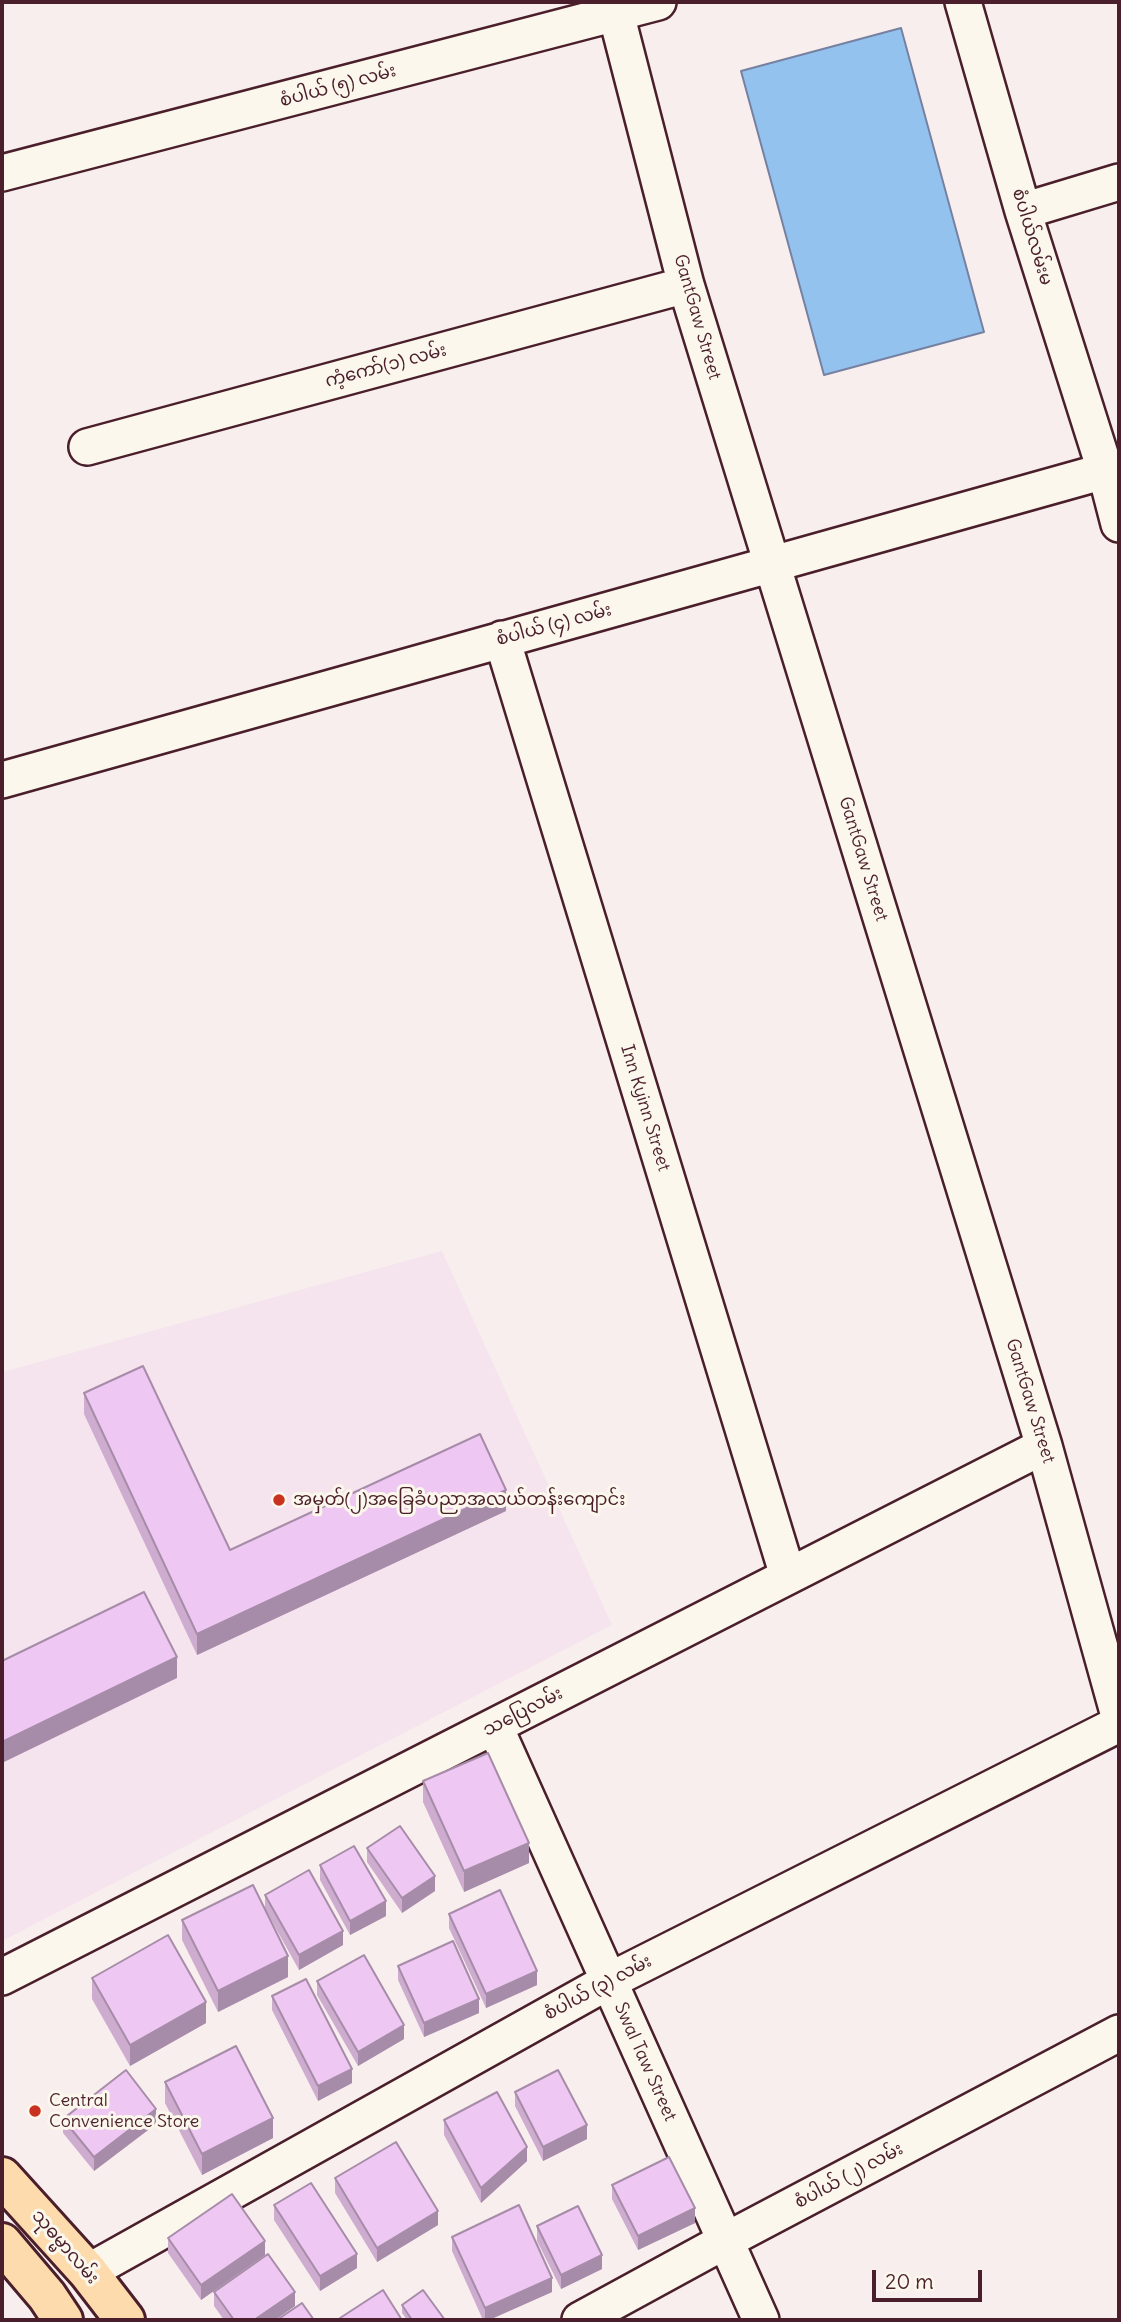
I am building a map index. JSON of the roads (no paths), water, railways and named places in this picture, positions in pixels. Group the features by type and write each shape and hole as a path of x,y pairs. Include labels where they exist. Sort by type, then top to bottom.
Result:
{"main road":[{"name":"သုဓမ္မာလမ်း","path":"2,2176 88,2272 125,2320"},
{"path":"2,2243 47,2296 63,2320"}],"street":[{"name":"စံပါယ် (၅) လမ်း","path":"10,172 615,7 659,2"},
{"name":"စံပါယ်လမ်းမ","path":"963,2 1023,211 1112,469 1119,524"},
{"name":"GantGaw Street","path":"615,7 686,285 1044,1446 1119,1716"},
{"path":"1023,211 1119,182"},
{"name":"ကံ့ကော်(၁) လမ်း","path":"87,446 686,285"},
{"name":"စံပါယ် (၄) လမ်း","path":"2,780 1112,469"},
{"name":"Inn Kyinn Street","path":"502,639 788,1576"},
{"name":"သပြေလမ်း","path":"2,1977 1044,1446"},
{"name":"စံပါယ် (၃) လမ်း","path":"88,2272 609,1981 1119,1724"},
{"name":"Swal Taw Street","path":"495,1727 761,2320"},
{"name":"စံပါယ် (၂) လမ်း","path":"580,2320 1119,2034"}],"water":[{"path":"901,28 984,332 824,375 741,71"}],"place":[{"name":"အမှတ်(၂)အခြေခံပညာအလယ်တန်းကျောင်း","path":"279,1500"},
{"name":"Central Convenience Store","path":"35,2111"}]}
